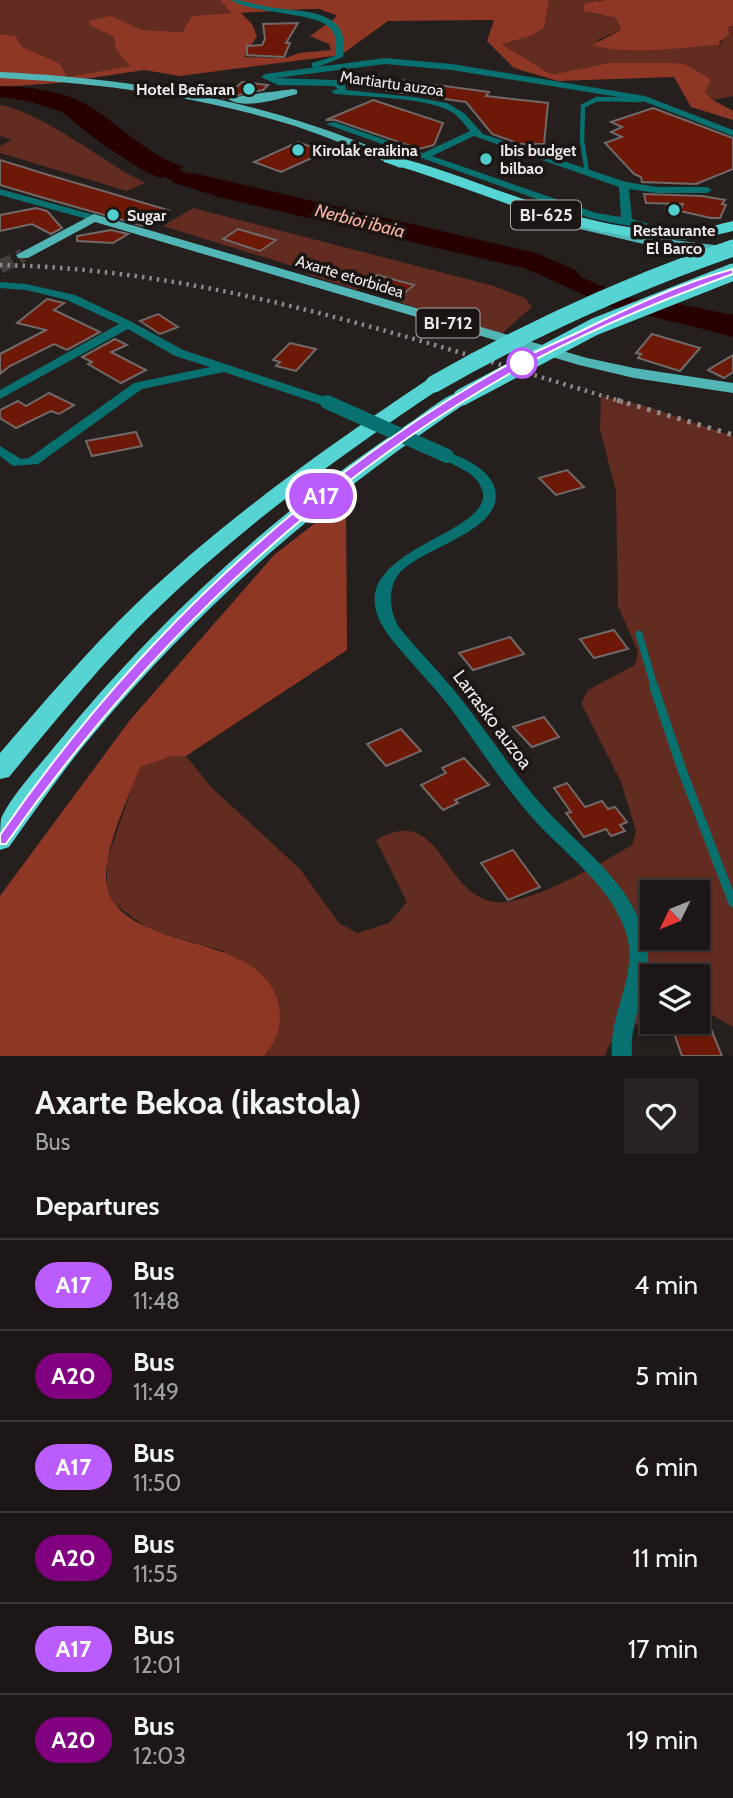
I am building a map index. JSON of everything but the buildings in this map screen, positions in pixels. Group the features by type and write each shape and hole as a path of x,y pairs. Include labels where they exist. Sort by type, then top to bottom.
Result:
{"highway":[{"path":"389,159 430,169 563,215 611,228 669,235 706,233 733,226"},
{"path":"0,770 53,707 145,608 309,469 469,363 583,306 642,281 733,251"},
{"path":"0,840 40,783 107,703 205,599 270,539 335,485 462,397 531,358 657,298 733,272"}],"main road":[{"name":"BI-625","path":"0,75 85,81 178,94 244,108 302,125 572,224 627,237 733,251"},
{"path":"178,94 243,100 293,92"},
{"path":"293,92 280,99 278,106 302,125"},
{"path":"23,255 94,218"},
{"name":"Axarte etorbidea","path":"94,218 596,365 733,388"},
{"path":"71,230 125,228"}],"street":[{"path":"235,0 255,6 295,4"},
{"path":"267,75 328,62 339,57 342,27 337,17"},
{"path":"267,75 400,61 452,67 563,87 616,93 649,101 733,133"},
{"path":"267,75 267,79 278,82 336,83 342,86 342,91"},
{"name":"Martiartu auzoa","path":"293,92 317,89 342,91 446,106 464,117 475,132 624,185 657,190 706,190"},
{"path":"331,124 594,216 644,224"},
{"path":"424,156 475,132"},
{"path":"624,185 627,222"},
{"path":"0,203 9,198 4,193"},
{"path":"4,193 94,218"},
{"path":"0,203 53,206"},
{"path":"0,285 26,287 71,297 128,324 179,353 229,368"},
{"path":"0,395 128,324"},
{"path":"0,450 18,463 33,461 138,386 229,368"},
{"name":"Larrasko auzoa","path":"229,368 327,402 447,456 470,468 486,483 489,496 486,510 470,526 408,558 393,571 384,589 383,605 390,626 442,686 534,808 619,901 637,937 639,975 622,1038 622,1056"}],"lane":[{"path":"587,172 582,141 583,106 597,99 649,101"},
{"path":"639,634 649,678 674,754 733,903"}],"shaded area":[{"path":"0,0 220,0 231,13 192,16 182,32 142,30 111,16 102,29 114,37 116,50 131,66 66,77 59,63 21,46 16,36 0,34"},
{"path":"220,0 549,0 544,28 533,35 502,44 555,74 609,63 684,64 711,79 705,92 713,100 733,111 733,120 691,107 674,77 558,81 514,68 487,41 494,20 388,21 341,55 180,76 144,70 58,83 0,87 0,34 16,36 21,46 59,63 67,77 130,66 116,50 114,37 90,25 89,21 111,16 142,30 182,32 192,16 231,13","holes":["319,9 336,15 310,36 329,44 331,50 299,53 286,58 244,57 257,36 252,24 241,13"]},
{"path":"549,0 599,0 590,13 616,18 621,30 597,40 603,48 720,45 727,28 733,25 733,96 713,100 705,92 710,79 609,63 549,73 501,43 533,35 544,28"},
{"path":"605,0 733,0 733,25 727,28 729,34 719,42 720,45 623,50 592,45 621,30 616,18 584,11 586,3"},
{"path":"0,105 18,110 55,128 145,183 127,191 0,153 0,146 12,140 0,136"},
{"path":"193,208 494,286 525,298 532,307 499,336 399,302 401,298 360,287 357,290 306,274 309,271 163,226"},
{"path":"601,396 645,406 733,436 733,1027 710,1014 710,964 640,964 640,1024 617,1036 605,1056 264,1056 269,1051 223,951 148,929 115,904 107,888 107,860 139,767 173,756 186,756 211,787 300,869 339,923 357,933 389,923 407,902 376,840 398,831 415,832 428,841 462,883 476,895 494,902 508,902 545,891 632,845 636,831 621,782 581,703 588,690 635,665 638,652 618,606 616,492 600,429"},
{"path":"346,499 347,650 186,756 173,756 140,767 116,828 107,862 108,890 121,910 142,925 224,953 249,965 268,982 280,1014 278,1033 272,1044 264,1056 0,1056 0,896 130,720 274,555"}],"water":[{"path":"0,86 46,90 68,96 101,114 146,148 184,167 160,178 144,171 101,143 62,112 28,101 0,97"},
{"path":"193,173 536,253 575,270 580,275 566,284 523,268 219,197 172,182"},
{"path":"668,302 733,315 733,337 645,313"}],"waterway":[{"name":"Nerbioi ibaia","path":"135,153 177,176 221,188"},
{"name":"Nerbioi ibaia","path":"535,264 619,302 733,329"}],"tunnel":[{"path":"0,267 23,255"}],"railway":[{"path":"0,265 80,270 237,294 393,333 623,402"},
{"path":"617,400 733,435"}],"bus line":[{"name":"A17","path":"0,840 40,783 151,654 261,547 335,485 435,414 555,345 657,298 733,272"}],"place":[{"name":"Hotel Beñaran","path":"249,89"},
{"name":"Kirolak eraikina","path":"298,150"},
{"name":"Ibis budget bilbao","path":"486,159"},
{"name":"Restaurante El Barco","path":"674,210"},
{"name":"Sugar","path":"113,215"}]}
